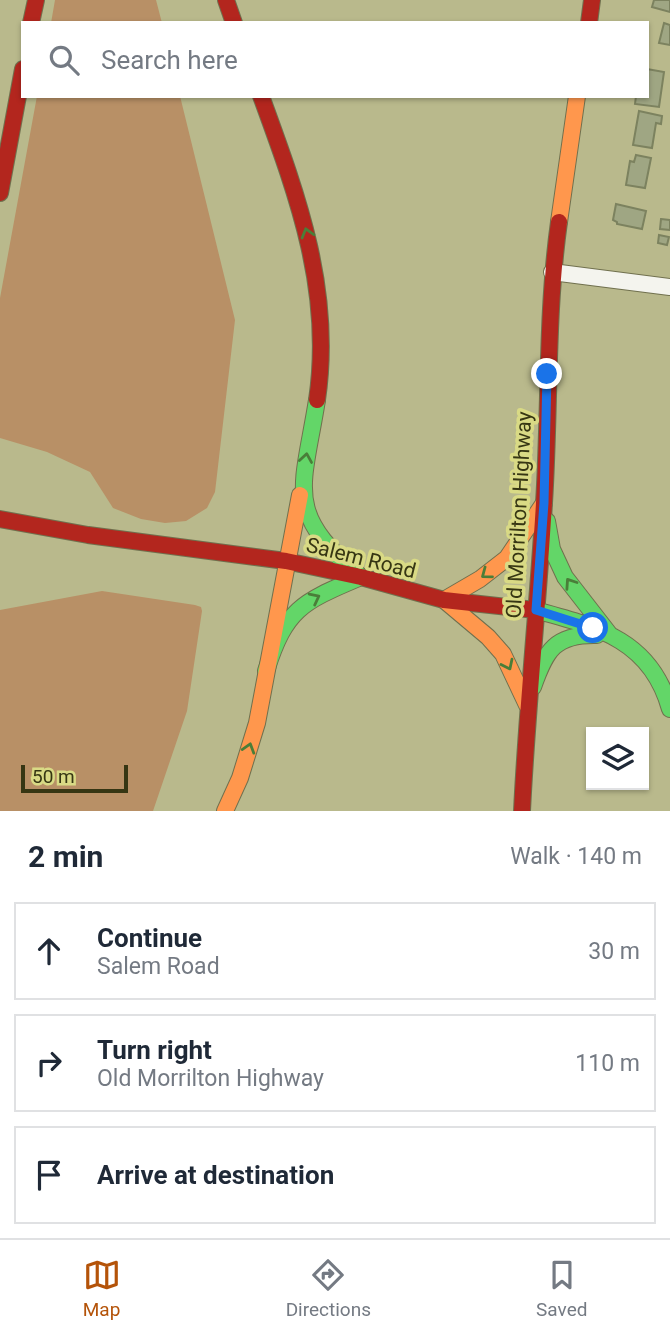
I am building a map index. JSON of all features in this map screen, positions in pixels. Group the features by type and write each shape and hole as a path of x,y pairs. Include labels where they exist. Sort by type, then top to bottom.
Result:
{"main road":[{"path":"31,21 36,0"},
{"path":"226,0 233,21"},
{"path":"589,21 593,0"},
{"path":"0,193 21,80"},
{"path":"225,811 240,778 257,723 302,486 321,363 321,311 312,248 262,98"},
{"name":"Old Morrilton Highway","path":"522,811 527,706 544,503 552,272 577,98"},
{"path":"266,671 279,630 290,614 308,601 361,577 319,538 304,509 302,486"},
{"path":"527,706 503,654 488,637 444,600 481,579 507,558 544,503"},
{"path":"544,503 552,549 559,565 575,592 612,636"},
{"name":"Salem Road","path":"0,519 88,536 286,561 361,577 444,600 536,610 612,636 642,653 660,678 670,709"},
{"path":"527,706 545,656 552,646 573,635 612,636"}],"street":[{"path":"552,272 670,287"}],"shaded area":[{"path":"55,0 156,0 161,21 51,21"},
{"path":"37,98 180,98 235,320 215,492 207,508 186,521 165,523 141,519 113,508 90,472 47,452 0,438 0,298"},
{"path":"102,591 195,605 201,607 202,611 187,711 153,811 0,811 0,610"}],"building":[{"path":"654,0 670,0 670,12 652,7"},
{"path":"664,23 670,25 670,45 659,43"},
{"path":"649,69 664,72 659,107 635,104 636,98 649,98"},
{"path":"639,111 662,116 661,124 656,123 652,148 633,145"},
{"path":"636,155 651,158 645,188 626,185 630,161 634,162"},
{"path":"616,204 646,211 642,229 617,224 613,220"},
{"path":"661,219 670,220 670,230 660,229"},
{"path":"659,235 669,237 667,245 658,243"}],"traffic: fast":[{"path":"266,671 281,633 299,610 324,593 361,577 319,534 309,516 304,498 304,478 317,400"},
{"path":"547,521 552,549 565,577 610,635"},
{"path":"535,610 600,631 636,652 650,667 670,709"},
{"path":"533,687 543,663 554,647 571,638 597,635"}],"traffic: slow":[{"path":"559,222 577,98"},
{"path":"225,811 240,778 257,723 300,495"},
{"path":"527,705 503,654 488,637 444,600 480,579 507,558 544,503"}],"traffic: jam":[{"path":"31,21 36,0"},
{"path":"226,0 233,21"},
{"path":"589,21 592,0"},
{"path":"0,193 21,80"},
{"path":"262,98 299,208 316,283 321,360 317,400"},
{"path":"522,811 544,503 550,327 559,222"},
{"path":"0,519 88,535 286,561 361,577 444,600 535,610"}],"route":[{"path":"547,374 544,503 536,610 593,628"}]}
